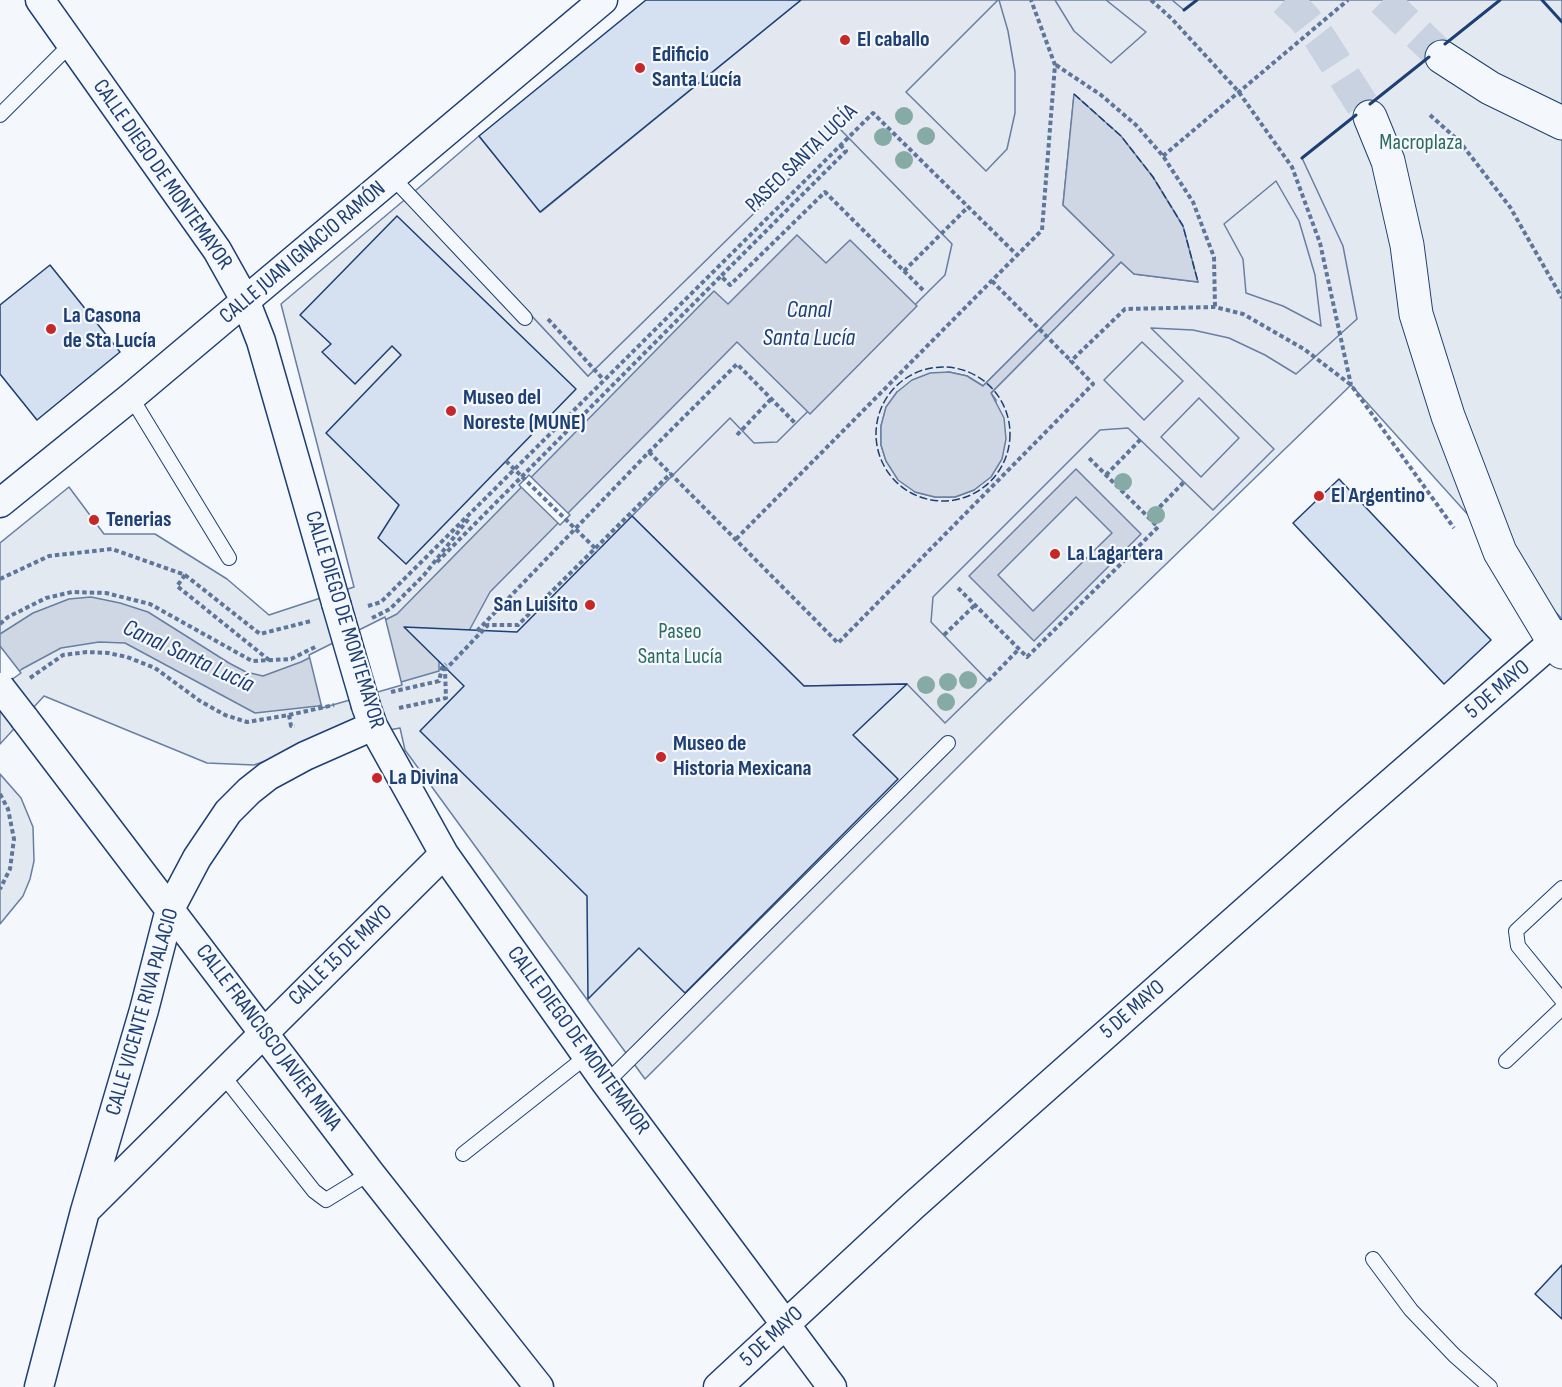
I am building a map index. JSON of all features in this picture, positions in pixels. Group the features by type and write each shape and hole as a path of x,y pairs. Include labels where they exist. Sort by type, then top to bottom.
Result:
{"street":[{"name":"CALLE DIEGO DE MONTEMAYOR","path":"40,0 217,250 245,300 261,341 337,610 370,716 444,854 606,1083 832,1387"},
{"name":"CALLE JUAN IGNACIO RAMÓN","path":"0,503 131,397 603,0"},
{"path":"1443,57 1490,88 1562,123"},
{"path":"1370,117 1388,160 1407,245 1416,314 1448,416 1500,552 1559,643"},
{"name":"5 DE MAYO","path":"718,1387 913,1206 1348,820 1559,643"},
{"name":"CALLE FRANCISCO JAVIER MINA","path":"13,684 24,718 370,1173 539,1387"},
{"name":"CALLE VICENTE RIVA PALACIO","path":"39,1387 85,1211 171,909 197,858 228,812 249,790 268,776 370,716"},
{"name":"CALLE 15 DE MAYO","path":"85,1211 221,1073 444,854"}],"lane":[{"path":"0,115 70,45"},
{"path":"393,178 525,318"},
{"path":"131,397 229,558"},
{"path":"606,1083 948,743"},
{"path":"1562,888 1516,931 1518,946 1562,1000"},
{"path":"1506,1061 1562,1008"},
{"path":"463,1154 587,1056"},
{"path":"221,1073 314,1191 326,1200 370,1173"},
{"path":"1373,1258 1411,1310 1454,1355 1490,1387"}],"path":[{"path":"736,539 1042,230 1055,65 1031,0"},
{"path":"1151,0 1172,19 1238,91 1292,167 1320,243 1351,385"},
{"path":"1163,156 1348,0"},
{"path":"1055,65 1101,95 1136,125 1163,156 1193,202 1214,257 1215,307"},
{"name":"PASEO SANTA LUCÍA","path":"0,579 49,556 112,549 185,575 261,634 337,610 381,602 873,113 1018,256"},
{"path":"1430,115 1460,142 1510,207 1562,298"},
{"path":"424,575 846,151 840,145"},
{"path":"721,276 730,285 825,192 925,292"},
{"path":"904,271 968,207"},
{"path":"649,452 838,643 1093,384 992,281"},
{"path":"1071,361 1125,309 1215,307 1243,314 1304,349 1351,385 1456,531"},
{"path":"448,667 649,452 737,364 796,424"},
{"path":"737,435 771,399"},
{"path":"1106,475 1140,440"},
{"path":"958,588 1027,657 1158,527 1088,457"},
{"path":"506,461 598,551"},
{"path":"479,632 488,625 518,625 672,475"},
{"path":"1149,518 1184,482"},
{"name":"PASEO SANTA LUCÍA","path":"370,618 390,609 424,575 483,500"},
{"path":"185,575 177,586 270,661"},
{"path":"0,624 8,617 46,598 72,592 106,593 150,604 252,662 291,658 321,644"},
{"path":"944,635 975,605"},
{"path":"988,681 1019,649"},
{"path":"13,684 63,656 87,652 108,653 127,657 154,668 200,701 225,715 246,722 289,715"},
{"path":"0,794 8,809 14,839 10,869 0,889"}],"green space":[{"name":"Paseo Santa Lucía","path":"969,0 1562,0 1562,619 1351,385 1007,718 645,1079 405,750 400,728 314,744 254,765 207,763 44,696 0,744 0,543 69,487 104,534 155,534 227,579 269,615 354,587 281,304 415,191 588,376"},
{"path":"0,774 21,798 33,827 34,861 23,896 0,924"}],"shaded area":[{"path":"801,0 998,0 906,92 986,171 1007,149 1015,113 1015,72 1008,31 999,0 1055,0 1074,31 1111,63 1146,32 1106,0 1172,0 1184,10 1197,0 1501,0 1302,158 1343,246 1357,319 1296,374 1265,355 1229,338 1193,330 1151,328 1274,449 1213,510 1128,428 1100,430 933,597 931,622 988,681 945,723 907,684 804,686 632,516 730,418 754,443 777,442 945,275 952,244 840,129 588,376 415,191 479,136 541,212","holes":["1074,95 1198,282 1134,274 1121,262 991,393 996,400 990,477 974,490 955,497 935,497 915,492 886,461 881,445 881,426 886,408 897,392 949,372 967,376 983,386 1114,255 1063,205","1276,181 1299,221 1315,275 1321,326 1283,306 1246,293 1243,259 1224,224","1142,342 1183,381 1144,420 1104,380","1199,398 1239,438 1201,477 1161,437"]}],"water":[{"path":"1074,94 1121,136 1153,177 1183,226 1198,282 1134,274 1121,262 991,393 1004,418 1006,439 1002,459 991,477 974,490 955,497 935,497 915,492 898,480 886,461 881,445 881,426 886,407 897,392 912,380 930,373 949,372 967,376 983,386 1114,255 1063,205"},
{"name":"Canal Santa Lucía","path":"797,235 826,263 850,240 917,306 810,414 737,342 490,592 470,629 439,661 439,671 318,706 255,713 125,643 99,642 61,648 22,669 0,685 0,634 33,613 69,599 91,597 148,612 229,663 246,672 263,676 301,662 397,614 714,291 728,304"},
{"path":"1076,469 1141,534 1034,641 969,576","holes":["1076,497 1112,533 1033,611 998,575"]}],"pier":[{"path":"529,475 570,515 560,525 519,485"},
{"path":"385,617 402,685 322,708 309,655"},
{"path":"0,646 21,673 0,688"}],"building":[{"name":"Edificio Santa Lucía","path":"646,0 801,0 540,212 479,136"},
{"name":"Museo del Noreste (MUNE)","path":"397,216 576,389 406,564 378,538 399,505 326,433 401,355 392,346 355,384 322,352 331,344 300,315"},
{"name":"La Casona de Sta Lucía","path":"50,265 120,352 37,420 0,374 0,305"},
{"path":"1339,479 1491,640 1444,684 1293,523"},
{"name":"Museo de Historia Mexicana","path":"632,516 804,686 907,684 853,735 898,779 685,993 639,948 588,999 587,896 420,731 464,686 404,627 517,632"},
{"path":"1562,1265 1562,1319 1535,1294"}],"tunnel":[{"path":"1285,0 1304,18 1319,37 1370,117"},
{"path":"1383,0 1442,57"}],"fence":[{"path":"1074,94 1121,136 1153,177 1183,226 1198,282"},
{"path":"943,367 969,372 990,387 1005,408 1010,434 1005,460 990,481 969,496 943,501 917,496 896,481 881,460 876,434 881,408 896,387 917,372 943,367"}],"wall":[{"path":"1184,10 1197,0"},
{"path":"1445,44 1500,0"},
{"path":"1542,0 1562,22"},
{"path":"1370,104 1429,57"},
{"path":"1302,158 1356,115"}],"place":[{"name":"El caballo","path":"845,40"},
{"name":"Edificio Santa Lucía","path":"640,68"},
{"name":"La Casona de Sta Lucía","path":"51,329"},
{"name":"Museo del Noreste (MUNE)","path":"451,411"},
{"name":"El Argentino","path":"1319,496"},
{"name":"Tenerias","path":"94,520"},
{"name":"La Lagartera","path":"1055,554"},
{"name":"San Luisito","path":"590,605"},
{"name":"Museo de Historia Mexicana","path":"661,757"},
{"name":"La Divina","path":"377,778"}],"park label":[{"name":"Macroplaza","path":"1421,143"}]}
